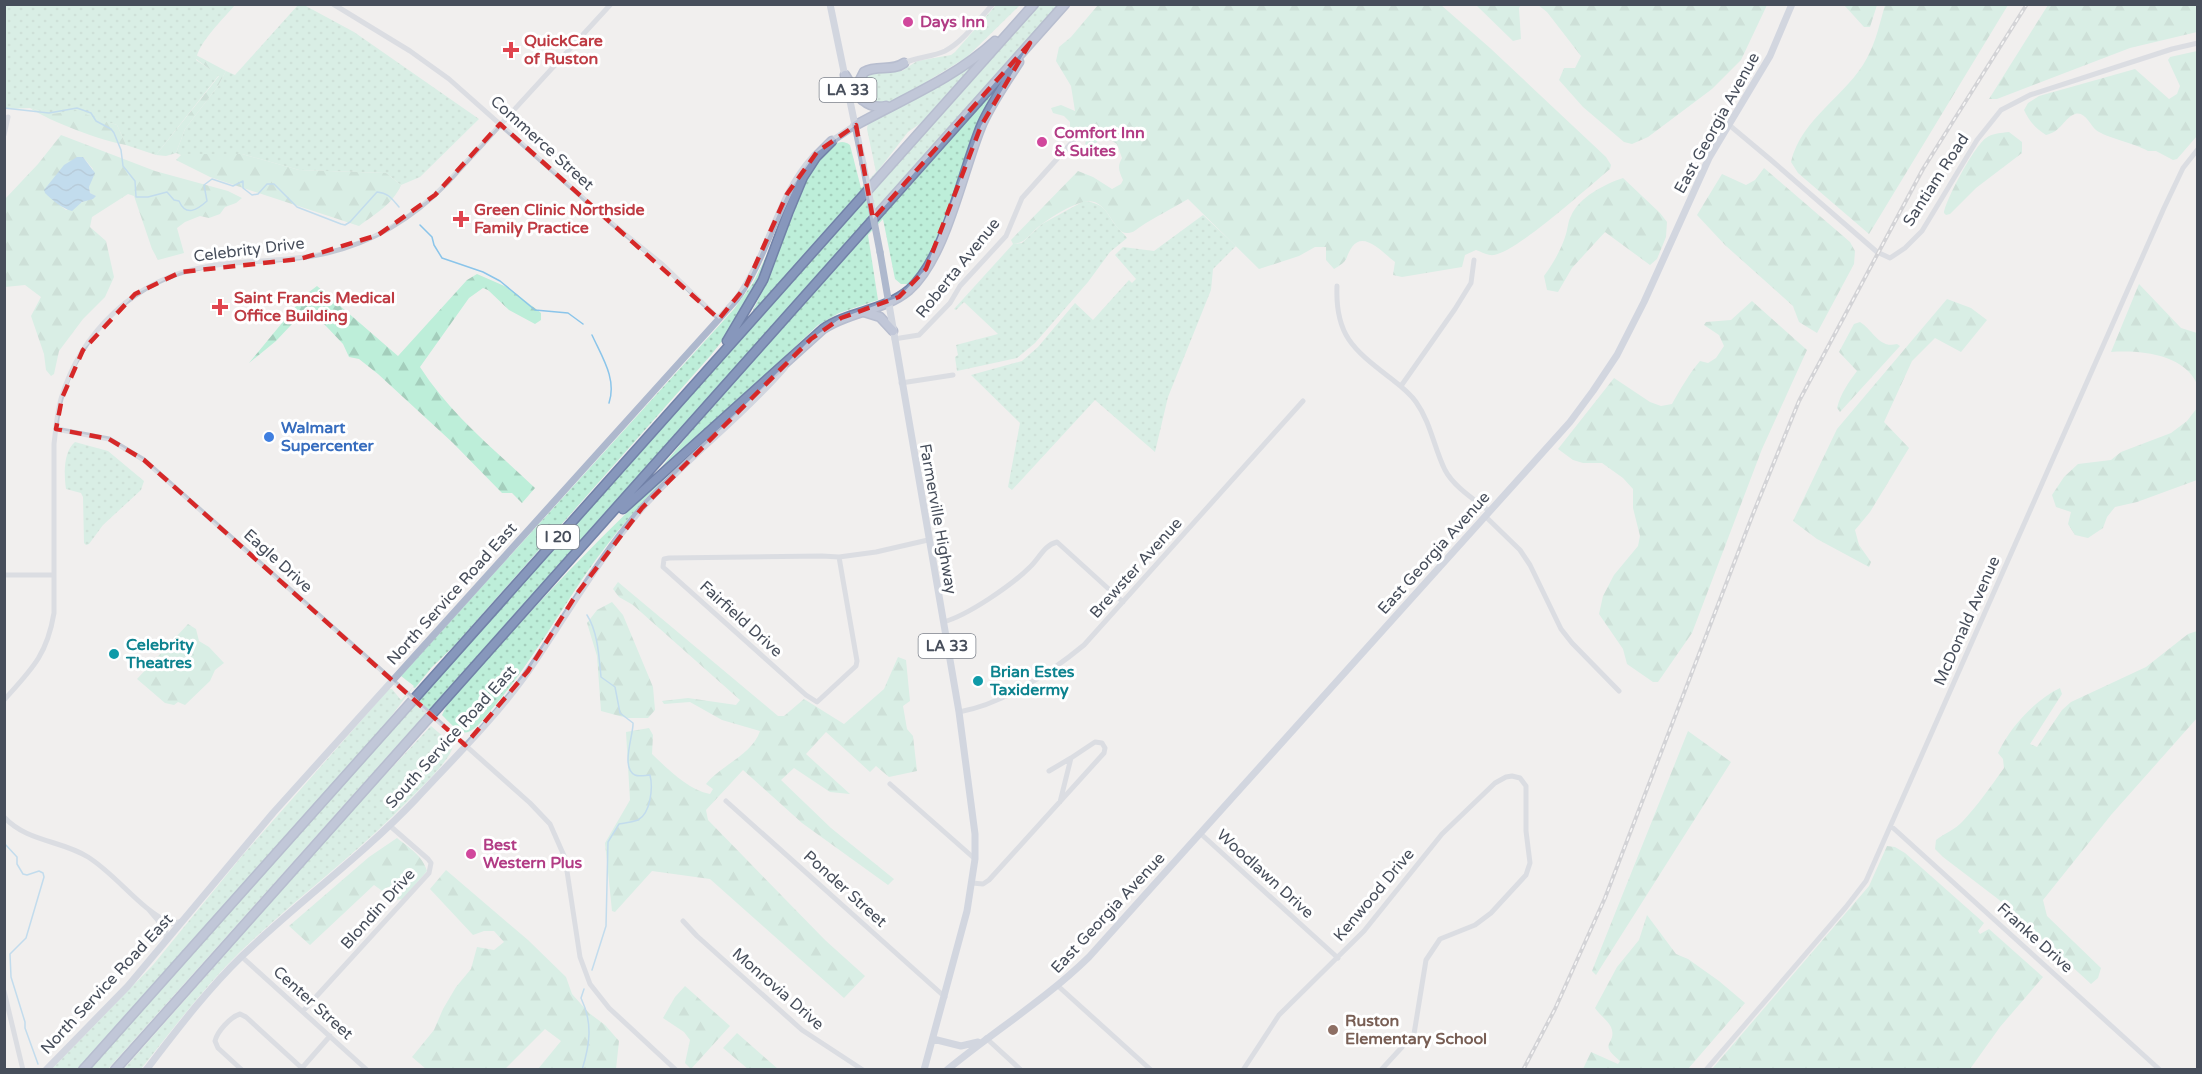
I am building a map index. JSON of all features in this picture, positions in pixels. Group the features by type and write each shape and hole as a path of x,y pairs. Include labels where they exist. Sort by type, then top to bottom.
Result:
{"highway":[{"path":"856,124 968,64 1033,4"},
{"name":"I 20","path":"83,1070 1033,4"},
{"name":"I 20","path":"115,1070 1065,4"},
{"path":"593,535 832,323 889,303 917,282 933,256 950,215 981,126 995,98 1030,43"},
{"path":"862,100 857,86 864,72 878,68 897,68 904,63"},
{"path":"845,75 862,100 872,106 898,102"},
{"path":"717,358 764,280 803,177 832,141"},
{"path":"861,312 880,317 893,335"}],"main road":[{"name":"Farmerville Highway","path":"830,4 856,124 889,303 958,712 975,834 972,883 933,1039"},
{"name":"East Georgia Avenue","path":"986,1038 1035,1005 1058,986 1108,936 1570,422 1617,355 1644,302 1709,158 1770,56 1792,4"},
{"name":"North Service Road East","path":"46,1070 128,986 248,841 736,300 757,267 794,182 812,157 856,124"},
{"name":"South Service Road East","path":"146,1070 196,1006 242,957 389,825 465,745 528,671 576,595 642,508 699,450 770,384 801,349"},
{"path":"924,1070 933,1039 962,1046 986,1038"},
{"path":"947,1070 986,1038"}],"street":[{"name":"Commerce Street","path":"333,4 449,79 610,222 663,265 719,319"},
{"name":"Celebrity Drive","path":"4,700 33,669 50,636 54,613 56,429 69,377 83,350 104,322 135,294 155,282 181,272 207,266 300,259 328,253 378,234 400,222 435,195 611,4"},
{"path":"904,63 935,54 952,46 993,4"},
{"name":"Santiam Road","path":"1728,124 1877,252 1890,258 1905,248 1922,231 1977,140 2001,110 2030,95 2172,49 2198,43"},
{"path":"4,135 8,117"},
{"name":"Roberta Avenue","path":"893,335 919,335 951,303 960,286 1006,236 1022,198 1074,140"},
{"name":"McDonald Avenue","path":"1706,1070 1860,889 1891,826 2164,208 2183,168 2198,149"},
{"path":"1401,386 1471,283 1474,260"},
{"path":"1337,286 1342,330 1358,353 1401,386 1415,401 1425,418 1446,472 1520,550 1530,565 1561,629 1619,691"},
{"path":"901,383 953,375"},
{"name":"Brewster Avenue","path":"958,712 993,703 1016,691 1084,645 1303,401"},
{"name":"Eagle Drive","path":"56,429 100,436 130,450 144,460 530,802 550,824 565,858 580,957 590,984 604,1003 675,1070"},
{"name":"Fairfield Drive","path":"839,557 857,660 856,666 817,702 806,695 663,567 662,562 669,558 839,557 876,552 928,540"},
{"path":"943,622 963,615 1018,578 1032,566 1050,544 1057,542 1123,602"},
{"path":"4,575 54,574"},
{"path":"972,883 983,884 989,880 1104,753 1105,746 1100,742 1095,742 1049,771"},
{"path":"1060,802 1071,758"},
{"name":"Kenwood Drive","path":"1243,1070 1279,1015 1378,916 1442,834 1495,783 1512,776 1520,778 1526,786 1526,831 1530,863 1526,875 1491,913 1475,925 1440,939 1426,960 1414,1034 1381,1070"},
{"path":"890,784 975,859"},
{"name":"Ponder Street","path":"726,801 945,997"},
{"path":"4,817 15,827 31,836 68,847 87,856 148,909 172,924 189,915"},
{"name":"Blondin Drive","path":"303,1011 429,873 428,859 389,825"},
{"name":"Franke Drive","path":"1891,826 2160,1070"},
{"name":"Woodlawn Drive","path":"1201,834 1338,958"},
{"path":"148,909 166,932 167,937 161,948"},
{"name":"Monrovia Drive","path":"683,921 802,1030 863,1070"},
{"name":"Center Street","path":"242,957 367,1070"},
{"path":"1058,986 1151,1070"},
{"path":"4,992 23,1070"},
{"path":"242,1070 218,1048 214,1040 233,1017 240,1014 303,1069 330,1036"},
{"path":"986,1038 1021,1070"}],"highlighted area":[{"path":"1030,43 981,126 926,269 899,297 841,318 811,339 642,508 576,595 528,671 465,745 144,460 109,439 56,429 62,398 83,350 135,294 181,272 300,259 378,235 435,195 500,124 719,319 746,286 787,194 817,152 856,125 873,219"}],"green space":[{"path":"4,5 235,5 201,46 196,60 219,75 156,155 126,145 117,125 76,112 51,114 30,108 5,109"},
{"path":"298,5 304,5 354,32 479,119 420,177 401,185 386,173 299,170 242,154 181,155 176,153 185,129 218,86 226,71 235,75"},
{"path":"996,5 1020,5 967,57 895,101 884,104 876,103 860,93 864,74 881,69 902,71 917,61 951,55"},
{"path":"1040,5 1059,5 108,1069 89,1070"},
{"path":"1098,5 1441,5 1606,157 1611,165 1610,169 1570,204 1505,251 1492,255 1476,250 1465,255 1462,267 1402,277 1393,275 1395,262 1374,245 1362,241 1352,247 1345,261 1334,269 1326,260 1326,247 1315,247 1299,256 1259,269 1188,199 1128,233 1118,228 1099,204 1092,201 1083,202 1056,215 1025,239 1013,244 1011,240 1078,171 1112,189 1121,184 1123,180 1119,169 1122,158 1117,144 1103,135 1089,151 1085,143 1090,137 1084,132 1077,134 1070,128 1070,122 1064,116 1053,113 1051,108 1061,105 1075,111 1071,86 1056,61 1059,47 1071,37"},
{"path":"1476,5 1521,5 1519,8 1521,39 1513,41"},
{"path":"1538,5 1767,5 1741,60 1712,89 1648,137 1632,144 1624,142 1583,107 1559,80 1564,68 1575,68 1581,56 1547,12"},
{"path":"1844,5 1877,5 1870,27 1864,27"},
{"path":"1885,5 2008,5 1869,234 1798,173 1791,162 1796,146 1804,133 1848,84 1867,58"},
{"path":"2048,5 2197,5 2197,32 2130,48 1997,99 1989,99"},
{"path":"2197,51 2197,136 2177,159 2173,160 2156,151 2148,151 2101,133 2079,114 2071,116 2055,131 2046,135 2033,124 2024,110 2028,103 2039,96 2135,69 2169,99 2177,94 2180,86 2168,60 2170,57"},
{"path":"196,55 226,71 218,86 185,129 176,153 166,156 156,155 219,76 196,59"},
{"path":"971,63 973,65 921,123 908,132 877,172 754,311 771,272 799,193 806,178 827,152 840,142 850,145 861,188 876,172 867,129 868,122"},
{"path":"994,91 976,131 932,251 925,265 910,284 901,284 895,279 883,219 868,235 878,300 839,313 818,325 660,469 694,428"},
{"path":"30,108 51,114 76,111 117,125 126,145 77,130"},
{"path":"2009,132 2022,142 2022,153 1976,188 1950,214 1946,215 1944,213 1946,206 1955,185 1981,143 1991,135"},
{"path":"61,135 155,171 228,191 242,198 225,207 220,214 209,218 200,216 185,222 177,228 184,253 158,260 134,196 128,194 92,217 90,227 106,241 114,277 105,297 83,319 59,351 54,374 51,376 46,370 44,354 31,316 41,297 25,285 5,287 5,199","holes":["83,157 93,169 89,187 90,193 95,196 66,210 51,198"]},
{"path":"242,154 299,170 386,173 401,185 388,203 359,226 210,177 176,160 181,155"},
{"path":"1764,168 1850,242 1855,251 1854,264 1817,333 1799,322 1793,306 1725,245 1697,215 1722,174 1746,185 1755,180"},
{"path":"1623,178 1667,222 1666,237 1657,259 1650,265 1605,232 1572,268 1558,292 1547,290 1544,276 1559,251 1575,209 1593,192"},
{"path":"1084,201 1101,207 1127,238 1110,252 1088,282 1035,343 1017,358 957,371 956,345 998,334 964,302 956,310 954,309 1013,244 1022,243 1042,224"},
{"path":"1203,215 1236,246 1213,269 1211,290 1168,397 1155,452 1095,400 1012,490 1008,487 1020,423 971,375 1022,361 1038,347 1075,303 1093,320 1129,280 1132,283 1136,279 1115,255 1123,247 1154,251"},
{"path":"775,238 765,270 726,336 711,355 455,645 432,667 415,688 401,676 734,309 753,283"},
{"path":"477,274 509,288 541,313 541,320 535,324 509,310 483,288 469,298 420,367 459,416 535,488 522,503 512,493 502,493 453,443 378,374 359,359 349,357 343,344 308,307 276,341 249,363 305,295 317,286 398,356 467,280"},
{"path":"2139,284 2181,328 2197,333 2197,384 2191,374 2172,360 2148,353 2111,352"},
{"path":"1947,299 1971,308 1987,320 1961,352 1935,338 1912,361 1884,422 1909,448 1870,512 1855,530 1859,545 1871,562 1869,567 1817,539 1793,521 1837,429"},
{"path":"1752,301 1807,350 1762,449 1692,633 1658,682 1653,682 1627,664 1623,649 1599,614 1603,596 1614,575 1638,546 1640,536 1633,508 1633,489 1623,478 1602,463 1583,463 1573,460 1558,449 1614,378 1650,402 1661,406 1672,404 1700,361 1708,363 1716,358 1724,346 1719,335 1704,325 1706,322 1731,320"},
{"path":"1860,322 1885,344 1900,346 1840,412 1837,408 1841,398 1857,371 1839,352 1854,324"},
{"path":"2197,408 2197,480 2137,502 2115,507 2107,517 2103,528 2088,538 2075,535 2068,524 2071,512 2056,507 2052,495 2064,477 2078,464 2111,460 2121,452 2171,433 2187,421"},
{"path":"75,442 108,451 144,481 141,490 103,525 86,545 84,543 83,497 81,493 66,489 65,483 66,458"},
{"path":"691,453 610,541 538,648 508,690 483,719 468,732 461,731 454,726 442,715 448,703 566,574 627,512"},
{"path":"618,582 778,716 784,716 804,699 844,724 884,689 898,657 906,660 910,701 903,706 907,729 913,736 917,771 889,777 876,766 870,772 826,732 806,754 850,794 830,792 794,768 781,780 831,828 894,879 888,885 802,823 743,770 706,810 708,820 825,940 865,976 844,998 710,879 652,871 615,912 612,911 605,843 630,800 626,732 649,728 653,735 652,754 686,784 710,794 713,789 706,784 750,747 760,731 722,720 690,702 664,704 662,701 688,698 736,705 740,700 633,605 619,597 613,589"},
{"path":"612,602 623,615 653,687 655,710 648,718 627,718 601,711 597,656 587,623 597,610"},
{"path":"188,624 196,629 199,641 209,647 224,663 215,670 210,681 185,705 178,702 174,705 165,703 137,679"},
{"path":"2197,631 2197,718 2111,815 2043,900 2047,916 2101,968 2098,978 2091,984 1998,899 1943,857 1935,849 1936,840 1960,824 1984,795 2004,768 2003,759 1998,753 2003,743 2024,715 2041,700 2060,688 2062,694 2030,744 2037,747 2062,710 2071,702 2146,667 2188,634"},
{"path":"413,687 387,722 77,1069 51,1070 153,965 242,856 389,689 392,689 401,700"},
{"path":"431,726 453,745 451,752 437,770 376,832 279,916 227,965 141,1069 123,1070 357,805"},
{"path":"1688,731 1731,762 1596,975 1592,971"},
{"path":"397,838 419,856 427,871 403,899 395,900 374,885 310,945 289,926 369,857"},
{"path":"1887,846 1895,847 1905,853 1984,923 1978,931 1980,934 1989,929 2043,977 2000,1027 1970,1069 1712,1069 1869,886"},
{"path":"446,870 528,940 566,977 572,994 619,1041 616,1069 538,1069 561,1041 545,1029 505,1069 426,1069 412,1057 434,1030 456,987 471,969 477,947 494,950 504,942 494,931 484,931 473,935 430,889"},
{"path":"1647,915 1676,954 1688,959 1719,981 1745,1003 1688,1069 1583,1069 1591,1052 1618,1064 1620,1061 1608,1047 1612,1037 1611,1027 1595,1008 1617,967 1639,940"},
{"path":"685,986 730,1026 691,1069 685,1063 690,1040 684,1032 663,1018 675,997"},
{"path":"737,1033 778,1069 748,1069 723,1048"}],"water":[{"path":"77,157 83,157 95,173 89,187 90,193 96,196 82,202 72,211 58,204 44,190 64,165"}],"waterway":[{"path":"4,108 49,113 77,108 91,113 96,121 114,133 121,150 123,166 135,181 136,197 148,197 167,192 185,209 192,210 207,201 204,185 212,179 233,186 243,181 243,188 252,195 258,194 267,184 274,184 297,207 345,225 377,192 387,195 399,207"},
{"path":"420,225 432,237 442,258 483,272 500,281 535,310 568,313 583,324"},
{"path":"592,335 610,377 609,403"},
{"path":"587,615 596,637 601,677 615,687 620,713 633,723 628,765 637,776 650,775 651,786 646,812 636,821 619,824 608,842 606,926 592,970"},
{"path":"4,843 17,857 17,864 23,874 39,871 44,877 26,938 10,954 11,977 38,1064"},
{"path":"582,1070 589,1034 589,1025 581,998 584,989"}],"railway":[{"path":"1523,1070 1555,1009 1605,898 1799,401 1923,169 2027,4"}],"place":[{"name":"Days Inn","path":"908,22"},
{"name":"QuickCare of Ruston","path":"511,50"},
{"name":"Comfort Inn & Suites","path":"1042,142"},
{"name":"Green Clinic Northside Family Practice","path":"461,219"},
{"name":"Saint Francis Medical Office Building","path":"220,307"},
{"name":"Walmart Supercenter","path":"269,437"},
{"name":"Celebrity Theatres","path":"114,654"},
{"name":"Brian Estes Taxidermy","path":"978,681"},
{"name":"Best Western Plus","path":"471,854"},
{"name":"Ruston Elementary School","path":"1333,1030"}]}
